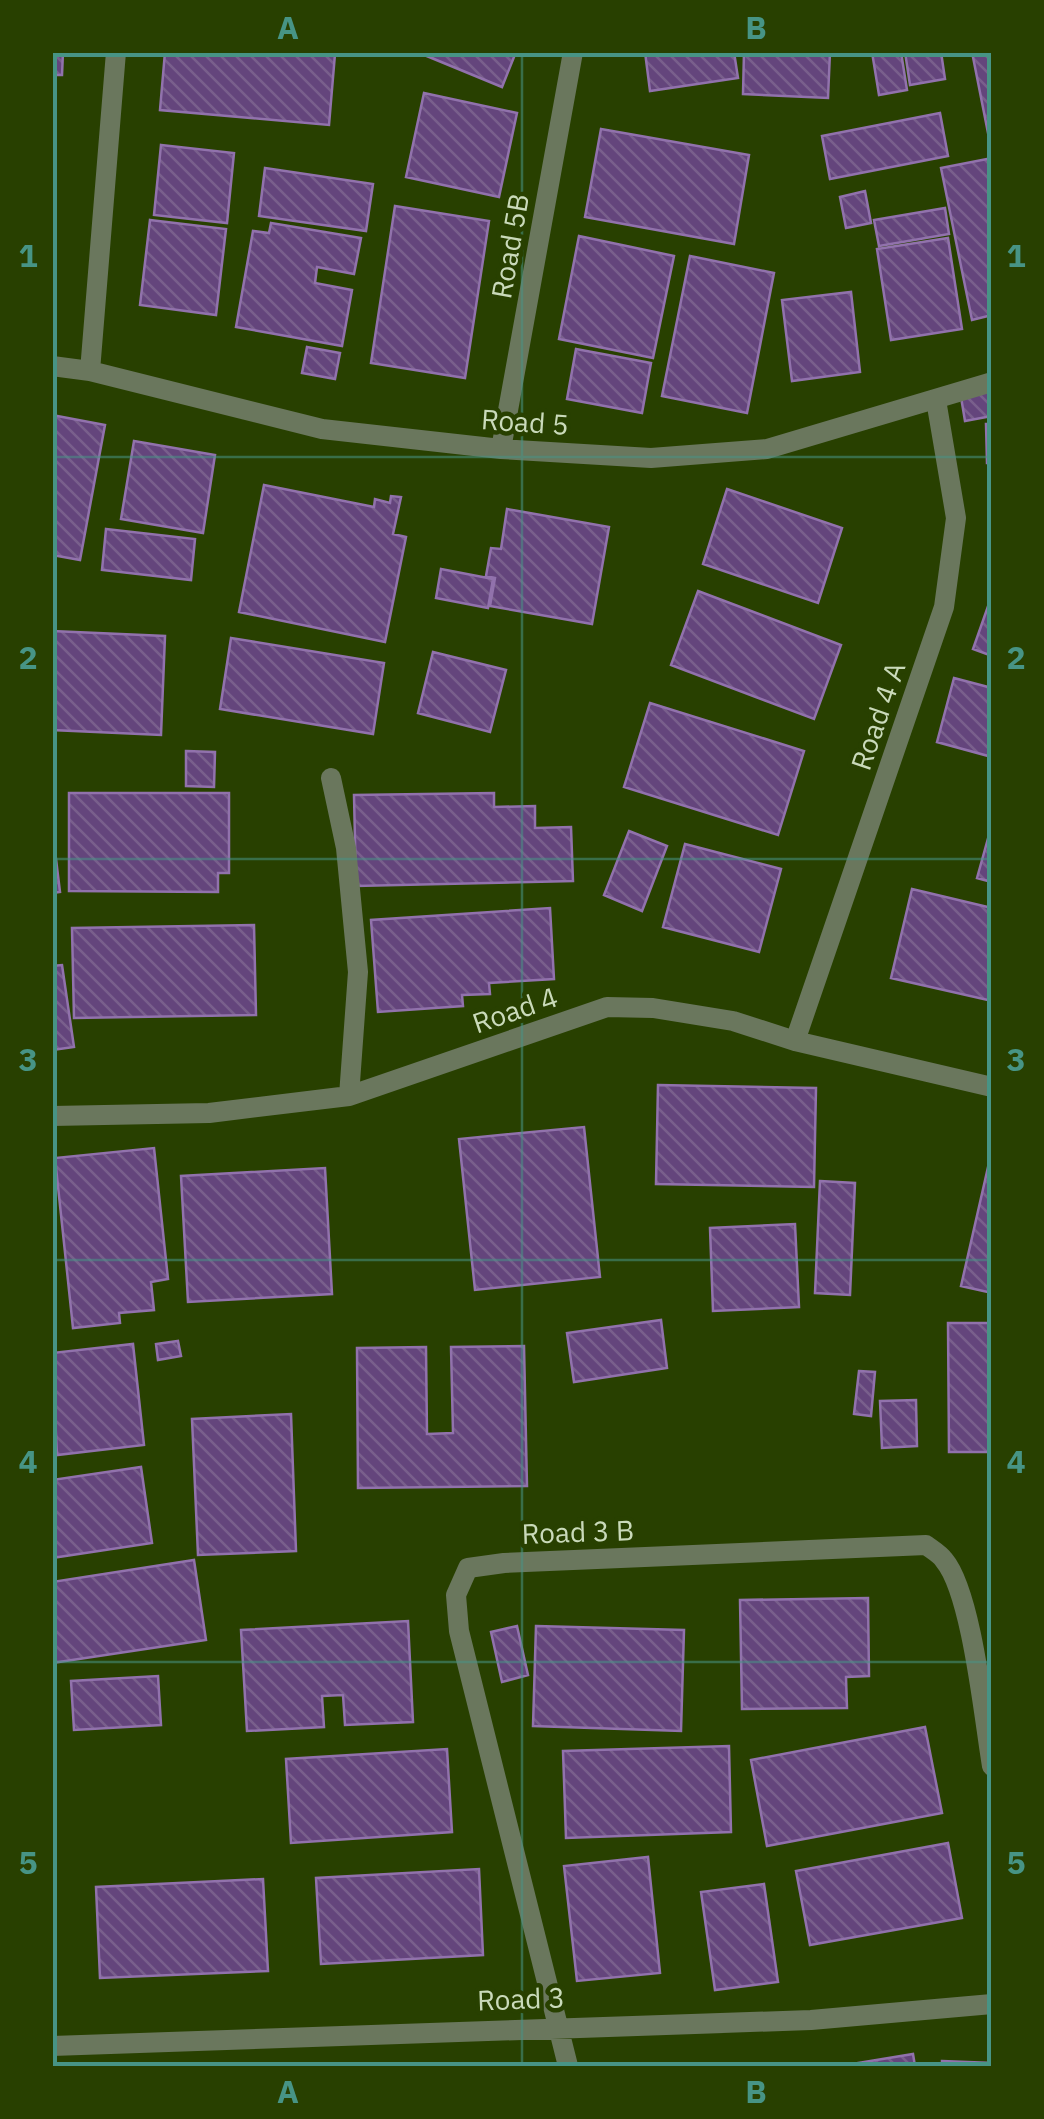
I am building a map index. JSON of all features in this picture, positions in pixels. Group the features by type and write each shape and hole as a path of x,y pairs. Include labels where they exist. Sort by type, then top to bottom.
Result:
{"street":[{"path":"90,371 116,52"},
{"name":"Road 5B","path":"502,449 573,52"},
{"name":"Road 5","path":"52,366 90,371 322,429 502,449 651,458 767,449 992,382"},
{"name":"Road 4 A","path":"795,1041 944,607 956,518 936,400"},
{"path":"331,778 348,864 358,972 349,1096"},
{"name":"Road 4","path":"52,1116 209,1114 349,1096 607,1008 653,1008 733,1021 795,1041 992,1087"},
{"name":"Road 3 B","path":"556,2025 459,1631 456,1595 468,1568 504,1562 926,1545 945,1560 955,1582 972,1645 992,1766"},
{"name":"Road 3","path":"52,2046 556,2025 811,2020 992,2004"},
{"path":"556,2025 568,2066"}],"building":[{"path":"52,52 63,52 62,75 52,75"},
{"path":"165,52 335,54 329,125 160,110"},
{"path":"417,52 516,52 502,87"},
{"path":"645,52 734,52 738,78 650,91"},
{"path":"744,52 830,52 828,98 743,94"},
{"path":"872,52 901,52 907,90 879,95"},
{"path":"905,52 941,52 945,79 910,85"},
{"path":"972,52 992,52 992,143 990,143"},
{"path":"424,93 517,113 499,197 406,177"},
{"path":"940,113 948,156 830,179 822,136"},
{"path":"601,129 749,155 734,244 585,217"},
{"path":"161,145 234,153 227,223 154,215"},
{"path":"992,158 992,315 972,320 941,168"},
{"path":"265,168 373,184 366,231 259,216"},
{"path":"865,191 871,223 846,228 840,197"},
{"path":"395,206 489,221 465,378 371,363"},
{"path":"945,208 949,234 879,246 874,220"},
{"path":"150,220 226,229 216,315 140,305"},
{"path":"271,223 361,238 354,274 317,267 315,283 352,290 342,346 236,327 253,231 269,233"},
{"path":"579,236 674,256 653,358 559,339"},
{"path":"948,238 962,329 891,340 877,249"},
{"path":"690,256 774,273 747,413 662,396"},
{"path":"851,292 860,372 792,381 782,300"},
{"path":"307,347 340,353 335,379 302,373"},
{"path":"576,349 651,363 642,413 567,399"},
{"path":"992,391 992,416 965,421 961,397"},
{"path":"52,415 105,425 80,560 52,555"},
{"path":"986,424 992,424 992,463 987,463"},
{"path":"134,441 215,455 203,533 121,519"},
{"path":"264,485 374,507 375,499 390,503 391,496 401,497 393,534 406,537 385,642 239,612"},
{"path":"727,489 842,528 818,603 703,564"},
{"path":"507,509 609,527 592,624 490,606 495,578 486,576 491,548 501,549"},
{"path":"106,529 195,539 191,580 102,570"},
{"path":"441,569 493,579 488,608 436,598"},
{"path":"698,591 841,645 814,719 671,665"},
{"path":"992,595 992,656 973,649"},
{"path":"52,631 165,636 161,735 52,730"},
{"path":"231,638 384,663 373,734 220,709"},
{"path":"433,652 506,670 490,732 418,713"},
{"path":"954,678 992,688 992,757 937,742"},
{"path":"650,703 804,751 778,835 624,787"},
{"path":"186,751 215,752 214,787 186,786"},
{"path":"69,793 229,793 229,873 218,873 218,892 69,891"},
{"path":"494,793 494,807 535,806 535,828 571,827 573,881 356,886 354,795"},
{"path":"992,824 992,882 977,878"},
{"path":"52,826 60,892 52,893"},
{"path":"629,831 667,846 642,911 604,895"},
{"path":"685,844 781,869 759,952 663,927"},
{"path":"912,889 992,908 992,1001 891,978"},
{"path":"550,908 554,979 489,983 490,994 462,995 463,1006 378,1012 371,920"},
{"path":"254,925 256,1015 74,1018 72,928"},
{"path":"62,965 74,1047 52,1050 52,966"},
{"path":"658,1085 816,1088 814,1187 656,1184"},
{"path":"584,1127 600,1277 475,1290 459,1139"},
{"path":"154,1148 168,1279 151,1282 154,1310 119,1313 120,1323 73,1328 55,1158"},
{"path":"992,1154 992,1293 961,1286"},
{"path":"325,1168 332,1294 188,1302 181,1176"},
{"path":"820,1181 855,1183 850,1295 815,1293"},
{"path":"795,1224 799,1307 713,1311 710,1228"},
{"path":"661,1320 667,1368 574,1382 567,1333"},
{"path":"948,1323 992,1323 992,1452 949,1452"},
{"path":"178,1341 181,1356 158,1360 156,1344"},
{"path":"133,1344 144,1445 57,1455 52,1353"},
{"path":"524,1346 527,1486 358,1488 357,1348 426,1347 427,1434 453,1433 451,1347"},
{"path":"859,1371 875,1372 871,1416 854,1414"},
{"path":"916,1400 917,1446 882,1448 880,1401"},
{"path":"291,1414 296,1551 198,1555 192,1419"},
{"path":"141,1467 152,1543 52,1558 52,1480"},
{"path":"194,1560 206,1640 52,1663 52,1582"},
{"path":"868,1598 869,1676 846,1677 847,1708 742,1709 740,1600"},
{"path":"408,1621 413,1722 345,1725 343,1695 322,1696 324,1727 247,1731 241,1630"},
{"path":"517,1626 528,1675 502,1682 491,1632"},
{"path":"536,1626 684,1630 681,1731 533,1726"},
{"path":"158,1676 161,1725 74,1730 71,1681"},
{"path":"925,1727 942,1813 767,1846 751,1760"},
{"path":"729,1746 731,1832 566,1838 563,1751"},
{"path":"447,1749 452,1832 291,1843 286,1759"},
{"path":"948,1843 962,1918 810,1945 796,1871"},
{"path":"648,1857 660,1973 577,1981 564,1866"},
{"path":"479,1869 483,1955 321,1964 316,1878"},
{"path":"263,1879 268,1971 100,1978 96,1887"},
{"path":"764,1884 778,1982 715,1990 701,1892"},
{"path":"913,2054 915,2066 840,2066"},
{"path":"942,2061 992,2063 992,2066 942,2066"}]}
